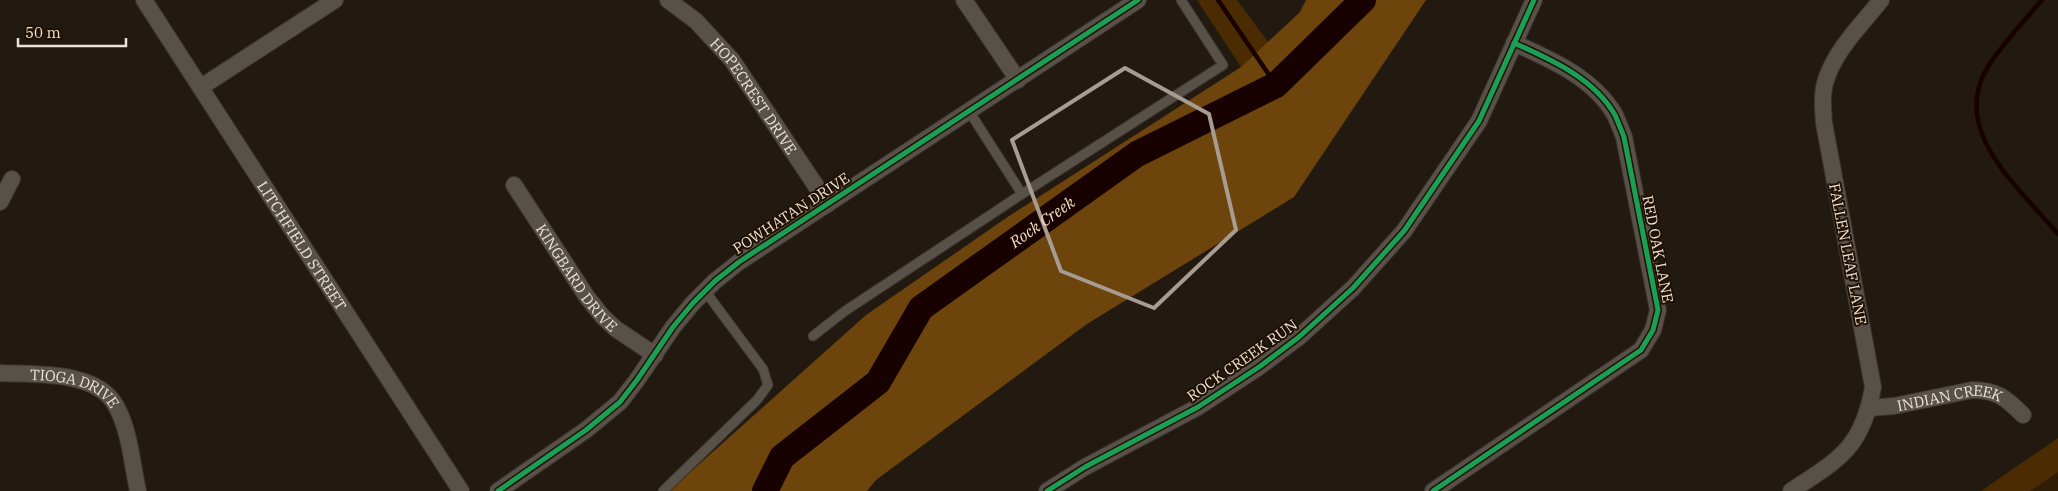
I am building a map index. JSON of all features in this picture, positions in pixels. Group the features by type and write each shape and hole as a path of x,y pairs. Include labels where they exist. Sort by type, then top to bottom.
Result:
{"street":[{"name":"LITCHFIELD STREET","path":"144,0 462,491"},
{"path":"201,87 335,0"},
{"name":"HOPECREST DRIVE","path":"668,0 696,21 732,60 828,204"},
{"path":"964,0 1018,80"},
{"name":"POWHATAN DRIVE","path":"498,491 586,430 620,402 674,327 705,292 739,262 1138,0"},
{"name":"ROCK CREEK RUN","path":"1047,491 1086,467 1198,407 1299,337 1353,288 1404,231 1479,121 1534,0"},
{"name":"FALLEN LEAF LANE","path":"1791,491 1847,451 1857,435 1869,408 1873,387 1824,123 1822,98 1827,76 1838,55 1881,0"},
{"name":"RED OAK LANE","path":"1432,491 1641,350 1653,330 1658,310 1624,136 1614,114 1595,91 1577,76 1553,60 1514,43"},
{"path":"0,202 12,179"},
{"name":"KINGBARD DRIVE","path":"514,185 587,297 603,317 616,329 655,355"},
{"name":"TIOGA DRIVE","path":"0,374 70,378 88,383 105,392 116,405 123,422 138,491"},
{"name":"INDIAN CREEK","path":"1869,408 1894,406 1972,390 1984,390 1993,392 2009,401 2023,415"}],"lane":[{"path":"812,336 845,311 1022,194 1223,65 1181,0"},
{"path":"969,111 1022,194"},
{"path":"663,491 757,400 768,385 764,369 705,292"}],"highlighted area":[{"path":"1125,68 1209,114 1236,230 1154,308 1061,271 1012,140"}],"shaded area":[{"path":"1197,0 1237,0 1268,42 1241,67"},
{"path":"1306,0 1426,0 1294,197 1087,324 876,480 867,491 669,491 866,315 1009,216 1241,67 1300,12"},
{"path":"2058,438 2058,472 2030,491 1981,491"},
{"path":"2058,472 2058,491 2030,491"}],"waterway":[{"path":"1218,0 1276,85"},
{"name":"Rock Creek","path":"765,491 782,457 878,382 921,308 1137,154 1276,85 1363,0"},
{"path":"2042,0 1989,65 1978,89 1977,112 1982,135 1994,157 2008,177 2058,234"}],"cycle path":[{"path":"498,491 586,430 620,402 673,327 693,303 715,281 739,262 1138,0"},
{"path":"1047,491 1085,467 1198,407 1259,367 1299,337 1353,288 1404,231 1479,121 1534,0"},
{"path":"1433,491 1641,350 1653,330 1658,310 1624,137 1615,115 1606,102 1583,80 1556,63 1514,43"}]}
